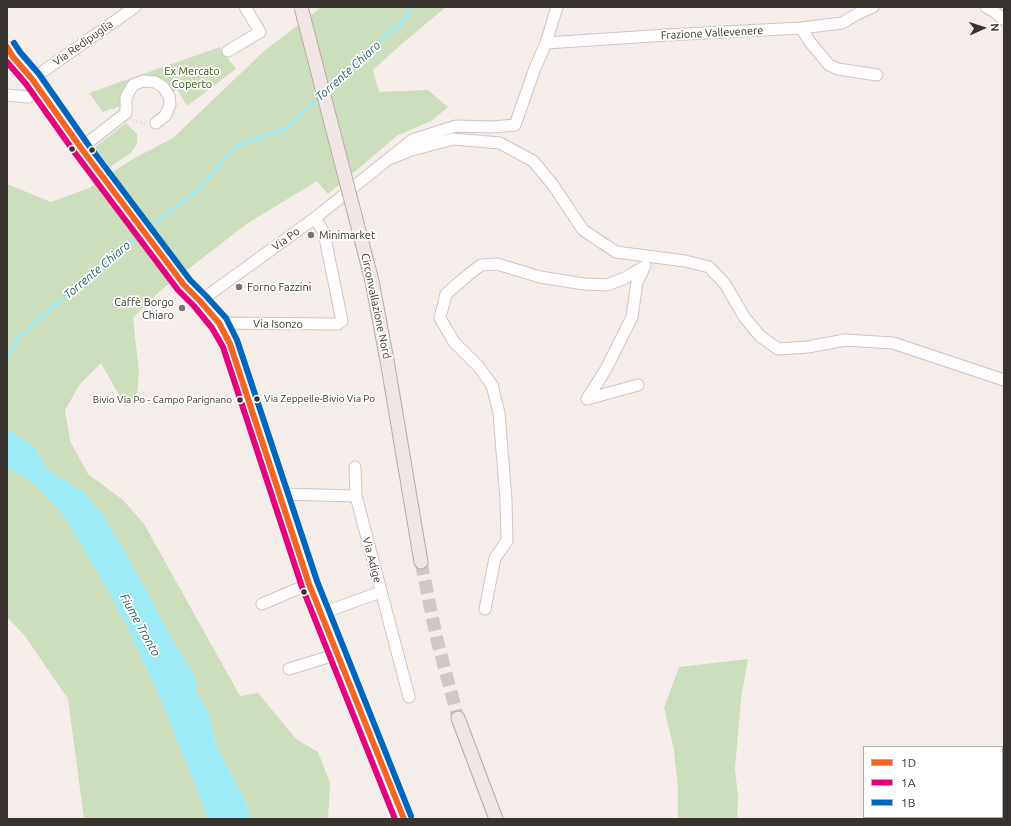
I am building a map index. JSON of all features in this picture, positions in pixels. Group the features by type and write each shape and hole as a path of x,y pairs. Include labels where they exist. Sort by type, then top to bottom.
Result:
{"main road":[{"name":"Circonvallazione Nord","path":"301,7 372,281 421,562"},
{"path":"458,718 496,819"}],"street":[{"name":"Via Redipuglia","path":"32,79 135,7"},
{"path":"231,49 260,32 245,7"},
{"path":"389,159 412,140 456,126 492,127 515,125 535,68 546,43 557,7"},
{"name":"Frazione Vallevenere","path":"546,43 801,28 842,23 873,7"},
{"path":"987,7 1004,20"},
{"path":"801,28 810,42 829,65 838,69 877,75"},
{"path":"7,47 184,285 219,323 230,344 309,584 404,819"},
{"path":"81,148 126,113 126,97 133,85 144,81 155,82 164,88 169,96 170,105 166,116 156,123"},
{"path":"7,95 28,97 39,90"},
{"path":"389,159 412,150 452,139 500,143 533,161 553,185 583,230 616,252 685,261 709,267 725,284 745,318 760,336 778,348 808,347 845,340 893,342 1004,380"},
{"name":"Via Po","path":"200,301 315,218 389,159"},
{"name":"Via Isonzo","path":"219,323 340,322 324,233 315,218"},
{"path":"485,609 495,558 507,541 506,500 498,413 492,385 478,366 454,342 440,318 446,294 482,265 498,264 540,277 584,284 607,285 625,278 645,266 663,259"},
{"path":"638,385 587,399 606,369 632,317 637,282 645,266"},
{"name":"Via Adige","path":"355,467 356,496 409,697"},
{"path":"279,494 356,496"},
{"path":"262,604 309,584"},
{"path":"322,613 381,592"},
{"path":"289,669 338,654"}],"path":[{"path":"164,88 220,48 231,49"},
{"path":"131,120 145,124 156,123"}],"green space":[{"path":"322,7 446,7 373,70 379,92 428,90 448,107 431,121 398,135 328,194 317,181 248,223 161,290 133,318 139,373 137,395 125,406 101,363 80,384 65,410 70,441 88,474 123,500 144,524 240,696 258,693 296,739 318,752 330,783 328,819 252,819 244,798 216,745 209,712 195,690 195,677 103,515 85,493 48,470 34,446 7,429 7,184 51,202 89,188 131,160 173,138 264,51"},
{"name":"Ex Mercato Coperto","path":"220,47 236,69 187,106 177,89 171,93 144,79 123,105 103,112 89,93"},
{"path":"126,123 137,134 137,144 131,153 110,167 94,148"},
{"path":"7,467 34,484 63,515 107,588 131,635 160,698 208,819 84,819 68,699 25,636 7,617"},
{"path":"748,659 741,699 735,769 738,797 737,819 678,819 678,787 674,750 664,708 679,667"}],"water":[{"name":"Fiume Tronto","path":"7,429 34,446 48,470 85,493 103,515 195,677 195,690 209,712 216,745 244,798 252,819 208,819 160,698 131,635 107,588 63,515 34,484 7,467"}],"waterway":[{"name":"Torrente Chiaro","path":"326,91 406,18 412,7"},
{"name":"Torrente Chiaro","path":"7,358 17,339 94,271 196,191 238,145 285,129 321,96"}],"tunnel":[{"path":"421,562 437,640 458,718"}],"transit line":[{"name":"1B","path":"14,43 39,74 87,143 190,280 226,318 237,340 317,581 411,816"},
{"name":"1D","path":"7,47 184,285 219,323 230,344 309,584 404,819"},
{"name":"1A","path":"7,62 26,84 75,153 178,290 194,306 212,328 223,347 302,587 395,819"}],"place":[{"name":"Minimarket","path":"311,235"},
{"name":"Forno Fazzini","path":"239,287"},
{"name":"Caffè Borgo Chiaro","path":"182,308"},
{"name":"Via Zeppelle-Bivio Via Po","path":"257,399"},
{"name":"Bivio Via Po - Campo Parignano","path":"240,400"}]}
